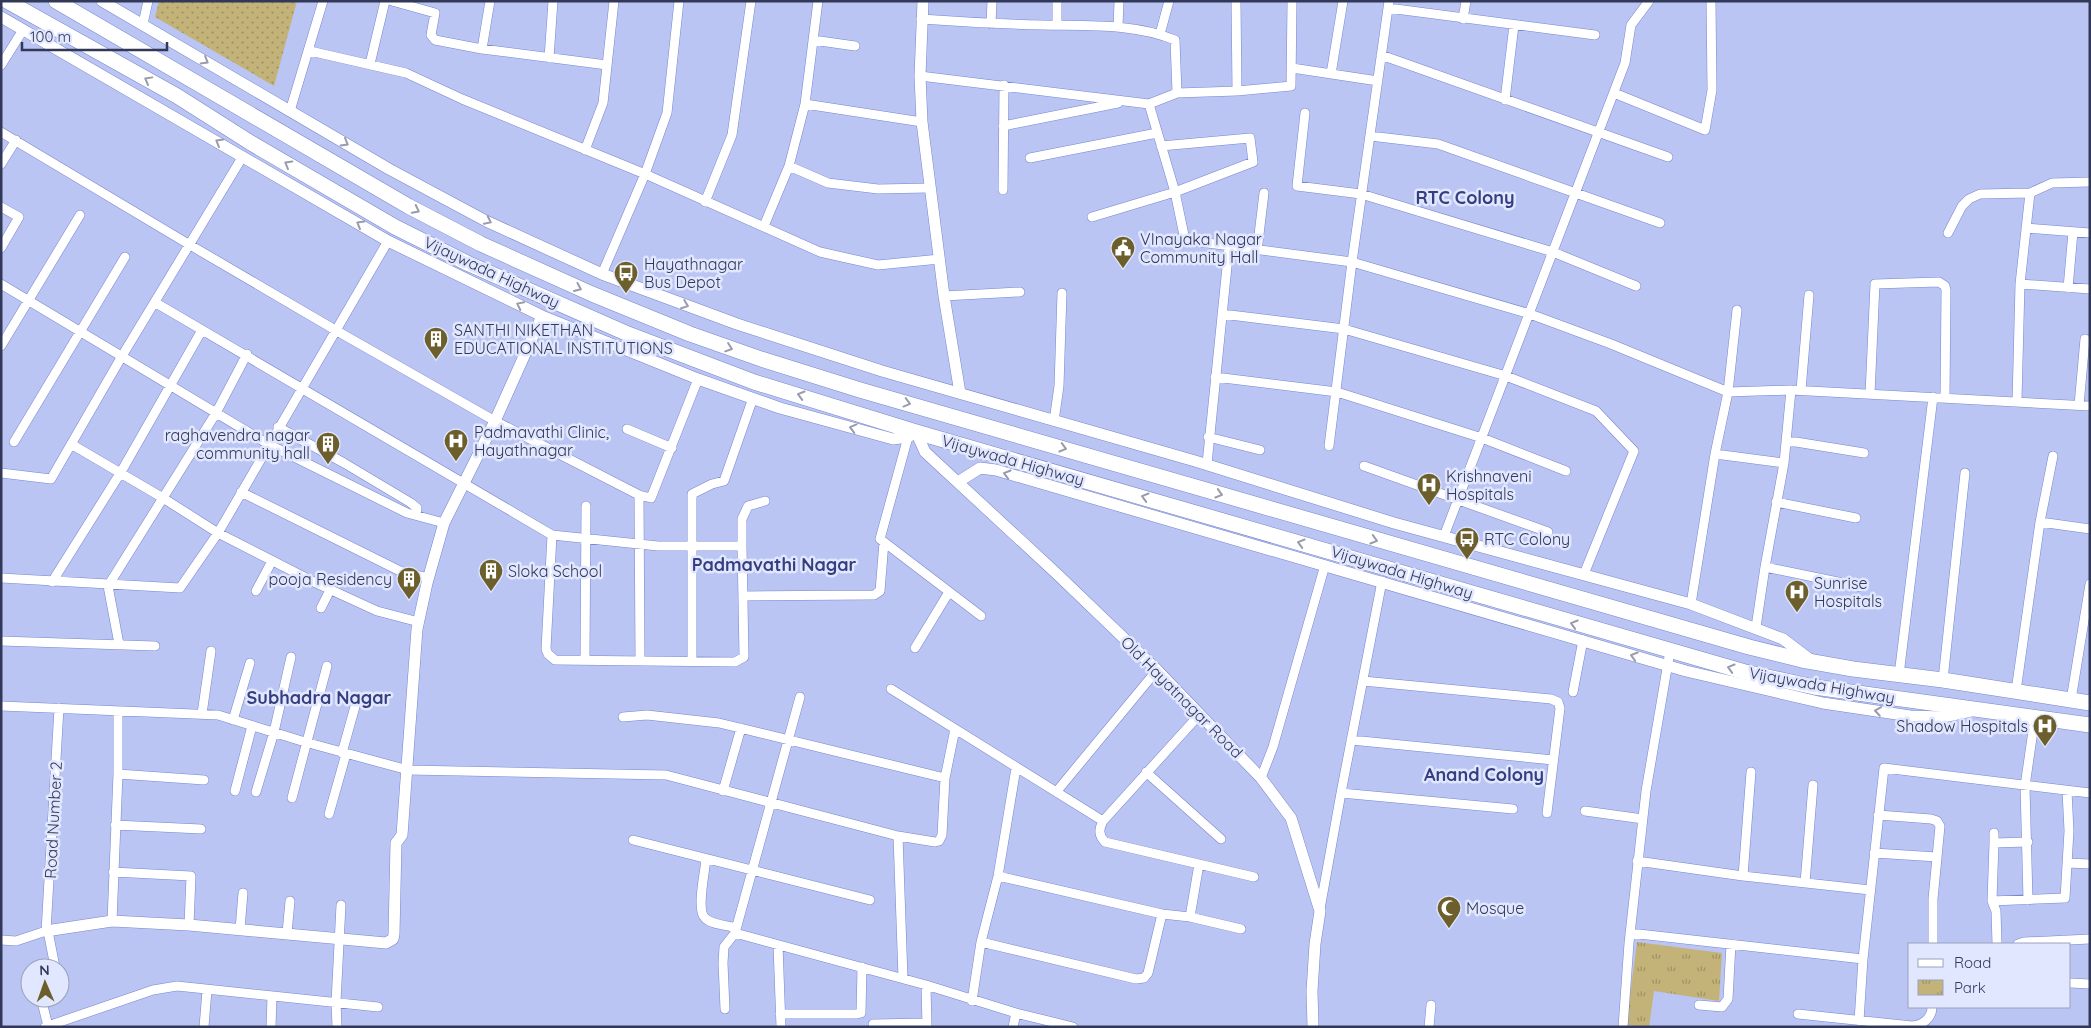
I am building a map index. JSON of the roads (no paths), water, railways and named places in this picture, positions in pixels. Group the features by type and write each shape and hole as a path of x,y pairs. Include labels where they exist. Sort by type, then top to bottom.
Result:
{"highway":[{"name":"Vijaywada Highway","path":"7,1 177,96 251,143 395,227 469,264 628,334 754,382 912,434 1216,526 1586,627 1668,658 1814,687 2090,725"},
{"name":"Vijaywada Highway","path":"56,1 408,206 481,244 592,294 690,334 761,359 860,390 1576,596 1688,631 1814,662 2016,690 2090,703"},
{"path":"337,192 349,172"},
{"path":"1919,702 1921,677"}],"street":[{"path":"102,1 389,169 486,221 602,274 737,324 960,393 1207,464 1444,536 1691,604 1783,638 1814,662"},
{"path":"143,24 148,1"},
{"path":"290,111 310,51 323,1"},
{"path":"370,64 385,1"},
{"path":"392,1 435,12"},
{"path":"437,1 432,38 482,49 607,65"},
{"path":"482,49 490,1"},
{"path":"549,58 553,1"},
{"path":"585,150 603,103 614,1"},
{"path":"602,274 645,174 667,112 679,1"},
{"path":"705,202 732,135 751,1"},
{"path":"764,226 789,166 805,104 818,1"},
{"path":"923,1 920,76 922,122 944,296 960,393"},
{"path":"991,24 992,1"},
{"path":"1057,1 1057,26"},
{"path":"1118,27 1120,1"},
{"path":"1160,34 1169,1"},
{"path":"920,76 1148,104 1177,93 1237,91 1291,86 1292,1"},
{"path":"1331,74 1343,1"},
{"path":"1463,19 1466,1"},
{"path":"1444,536 1600,133 1625,63 1631,25 1649,1"},
{"path":"1614,93 1705,130 1712,90 1711,1"},
{"path":"1234,2 1237,91"},
{"path":"1329,446 1361,194 1389,5 1463,19 1594,35"},
{"path":"1,17 388,241 542,316 698,379 780,408 893,439 912,434"},
{"path":"921,19 991,24 1118,27 1160,34 1175,40 1177,93"},
{"path":"1505,100 1514,25"},
{"path":"1,65 23,30"},
{"path":"813,40 855,46"},
{"path":"310,51 406,73 462,99 645,174 820,252 878,264 940,259"},
{"path":"1381,55 1668,157"},
{"path":"1292,68 1378,81"},
{"path":"1003,190 1004,85"},
{"path":"1004,126 1126,101"},
{"path":"805,104 922,122"},
{"path":"1148,104 1175,192 1186,240 1352,262 1530,314 1611,344 1728,392 1801,390 2090,406"},
{"path":"1305,113 1297,186 1361,194 1553,252 1636,286"},
{"path":"1,132 337,331 495,421 639,494 651,498 698,379"},
{"path":"1030,158 1157,133"},
{"path":"1370,136 1438,144 1660,223"},
{"path":"1092,217 1175,192 1253,162 1250,138 1161,146"},
{"path":"1,164 16,140"},
{"path":"1,473 51,478 243,156"},
{"path":"789,166 828,183 878,189 929,188"},
{"path":"1948,233 1962,206 1969,199 1980,194 2030,193 2052,183 2090,182"},
{"path":"1257,250 1264,193"},
{"path":"2017,401 2020,284 2030,193"},
{"path":"1,207 19,217 1,248"},
{"path":"1,346 80,215"},
{"path":"2026,228 2090,233"},
{"path":"2068,288 2073,232"},
{"path":"1,578 108,586 180,588 218,533 268,444 337,331 388,241"},
{"path":"1207,464 1208,438 1229,247"},
{"path":"14,442 125,257"},
{"path":"1870,394 1875,284 1939,282 1945,286 1946,290 1945,398"},
{"path":"1,284 268,444 407,513 444,523"},
{"path":"2020,284 2090,289"},
{"path":"944,296 1020,292"},
{"path":"1054,421 1060,386 1062,293"},
{"path":"1801,390 1809,295"},
{"path":"156,303 302,386 552,535 658,546 742,546"},
{"path":"1691,604 1715,454 1728,392 1737,310"},
{"path":"1222,314 1344,329 1506,376 1596,411 1634,451 1584,574"},
{"path":"1,940 16,941 47,931 112,921 189,924 340,937 386,943 393,939 396,843 402,835 419,622 429,578 444,523 495,421 542,316"},
{"path":"52,582 121,472 202,330"},
{"path":"2079,405 2085,338"},
{"path":"119,644 108,586 216,413 247,354"},
{"path":"1215,377 1337,392 1482,438 1566,472"},
{"path":"1756,627 1764,567 1784,463 1791,390"},
{"path":"1899,675 1933,397"},
{"path":"692,661 692,494 712,484 724,481 753,398"},
{"path":"278,427 411,503 416,508 416,514"},
{"path":"627,429 672,448"},
{"path":"912,434 880,539 982,616"},
{"name":"Old Hayatnagar Road","path":"912,434 925,452 1157,670 1261,778 1291,818 1320,912 1314,944 1313,1027"},
{"path":"1208,438 1260,450"},
{"path":"1786,442 1864,453"},
{"path":"71,444 121,472 218,533 272,561 377,612 419,622"},
{"path":"1715,454 1784,463"},
{"path":"2016,690 2040,522 2053,456"},
{"path":"1364,466 1548,532"},
{"path":"958,482 980,468 996,470 1216,526 1325,565 1583,640 1668,658 1749,687 1823,703 1910,716 1943,717 1978,710"},
{"path":"1942,680 1965,473"},
{"path":"241,492 400,571 429,578"},
{"path":"639,494 640,660"},
{"path":"552,535 546,649 548,654 555,660 735,662 744,657 743,513 748,506 765,501"},
{"path":"1776,502 1856,518"},
{"path":"585,660 586,506"},
{"path":"2040,522 2090,529"},
{"path":"743,596 874,595 880,591 884,542"},
{"path":"256,591 272,561"},
{"path":"1261,778 1273,747 1325,565"},
{"path":"1764,567 1862,587"},
{"path":"1320,912 1340,793 1382,581"},
{"path":"2071,700 2090,584"},
{"path":"321,608 330,590"},
{"path":"915,648 949,592"},
{"path":"1572,692 1583,640"},
{"path":"1,642 155,646"},
{"path":"202,714 211,651"},
{"path":"256,792 274,732 291,657"},
{"path":"1623,1027 1637,861 1668,658"},
{"path":"234,720 250,663"},
{"path":"292,798 327,666"},
{"path":"1057,791 1157,670"},
{"path":"1363,681 1551,699 1558,702 1560,708 1547,813"},
{"path":"891,689 1104,821"},
{"path":"725,1009 724,947 735,930 800,697"},
{"path":"329,814 356,703"},
{"path":"1,706 218,715 408,770 666,775 898,836 935,842 939,841 942,835 946,778 955,729"},
{"name":"Road Number 2","path":"53,958 47,931 59,708"},
{"path":"112,921 118,774 118,711"},
{"path":"1200,714 1104,821 1099,828 1099,833 1104,842 1254,877"},
{"path":"623,717 664,716 719,723 946,778"},
{"path":"2028,900 2028,842 2025,786 2035,717"},
{"path":"235,791 252,726"},
{"path":"723,791 741,728"},
{"path":"1351,740 1553,760"},
{"path":"972,1001 981,942 998,876 1016,768"},
{"path":"1859,1021 1863,959 1884,768 2090,793"},
{"path":"1146,772 1221,839"},
{"path":"1743,876 1751,772"},
{"path":"118,774 204,780"},
{"path":"1804,883 1812,785"},
{"path":"1992,901 2065,898 2069,831 2067,791"},
{"path":"1340,793 1513,809"},
{"path":"1584,811 1643,819"},
{"path":"1878,815 1937,821 1940,826 1933,899 1933,943"},
{"path":"115,825 201,830"},
{"path":"898,836 903,978"},
{"path":"1997,943 1996,911 1992,901 1994,838 2028,842"},
{"path":"633,840 870,900"},
{"path":"1874,853 1937,857"},
{"path":"706,860 700,909 704,918 710,922 778,945 903,978 972,1001 1073,1027"},
{"path":"1637,861 1743,876 1870,890"},
{"path":"2067,863 2090,864"},
{"path":"1190,917 1199,864"},
{"path":"113,872 191,876 189,924"},
{"path":"998,876 1162,914 1190,917 1240,929"},
{"path":"240,929 243,893"},
{"path":"287,933 290,901"},
{"path":"337,1027 336,1002 341,905"},
{"path":"981,942 1136,979 1144,978 1148,973 1162,914"},
{"path":"1630,933 1863,959"},
{"path":"2021,943 2090,939"},
{"path":"1698,1005 1722,1007 1726,1003 1728,999 1731,944"},
{"path":"778,945 781,1027"},
{"path":"780,1014 857,1014 861,1012 862,967"},
{"path":"2071,983 2090,984"},
{"path":"873,1024 927,1025 926,985"},
{"path":"43,1008 46,1026 153,990 177,986 378,1007"},
{"path":"204,1027 207,990"},
{"path":"270,1027 272,996"},
{"path":"1430,1027 1431,1005"},
{"path":"1798,1014 1919,1025 1926,1021 1932,1013 1932,1008"},
{"path":"1013,1027 1016,1013"}],"place":[{"name":"VInayaka Nagar Community Hall","path":"1123,269"},
{"name":"Hayathnagar Bus Depot","path":"626,294"},
{"name":"SANTHI NIKETHAN EDUCATIONAL INSTITUTIONS","path":"436,360"},
{"name":"Padmavathi Clinic, Hayathnagar","path":"456,462"},
{"name":"raghavendra nagar community hall","path":"328,465"},
{"name":"Krishnaveni Hospitals","path":"1429,506"},
{"name":"RTC Colony","path":"1467,560"},
{"name":"Sloka School","path":"491,592"},
{"name":"pooja Residency","path":"409,600"},
{"name":"Sunrise Hospitals","path":"1797,613"},
{"name":"Shadow Hospitals","path":"2045,747"},
{"name":"Mosque","path":"1449,929"}],"district":[{"name":"RTC Colony","path":"1465,197"},
{"name":"Padmavathi Nagar","path":"774,564"},
{"name":"Subhadra Nagar","path":"319,697"},
{"name":"Anand Colony","path":"1484,774"}]}
